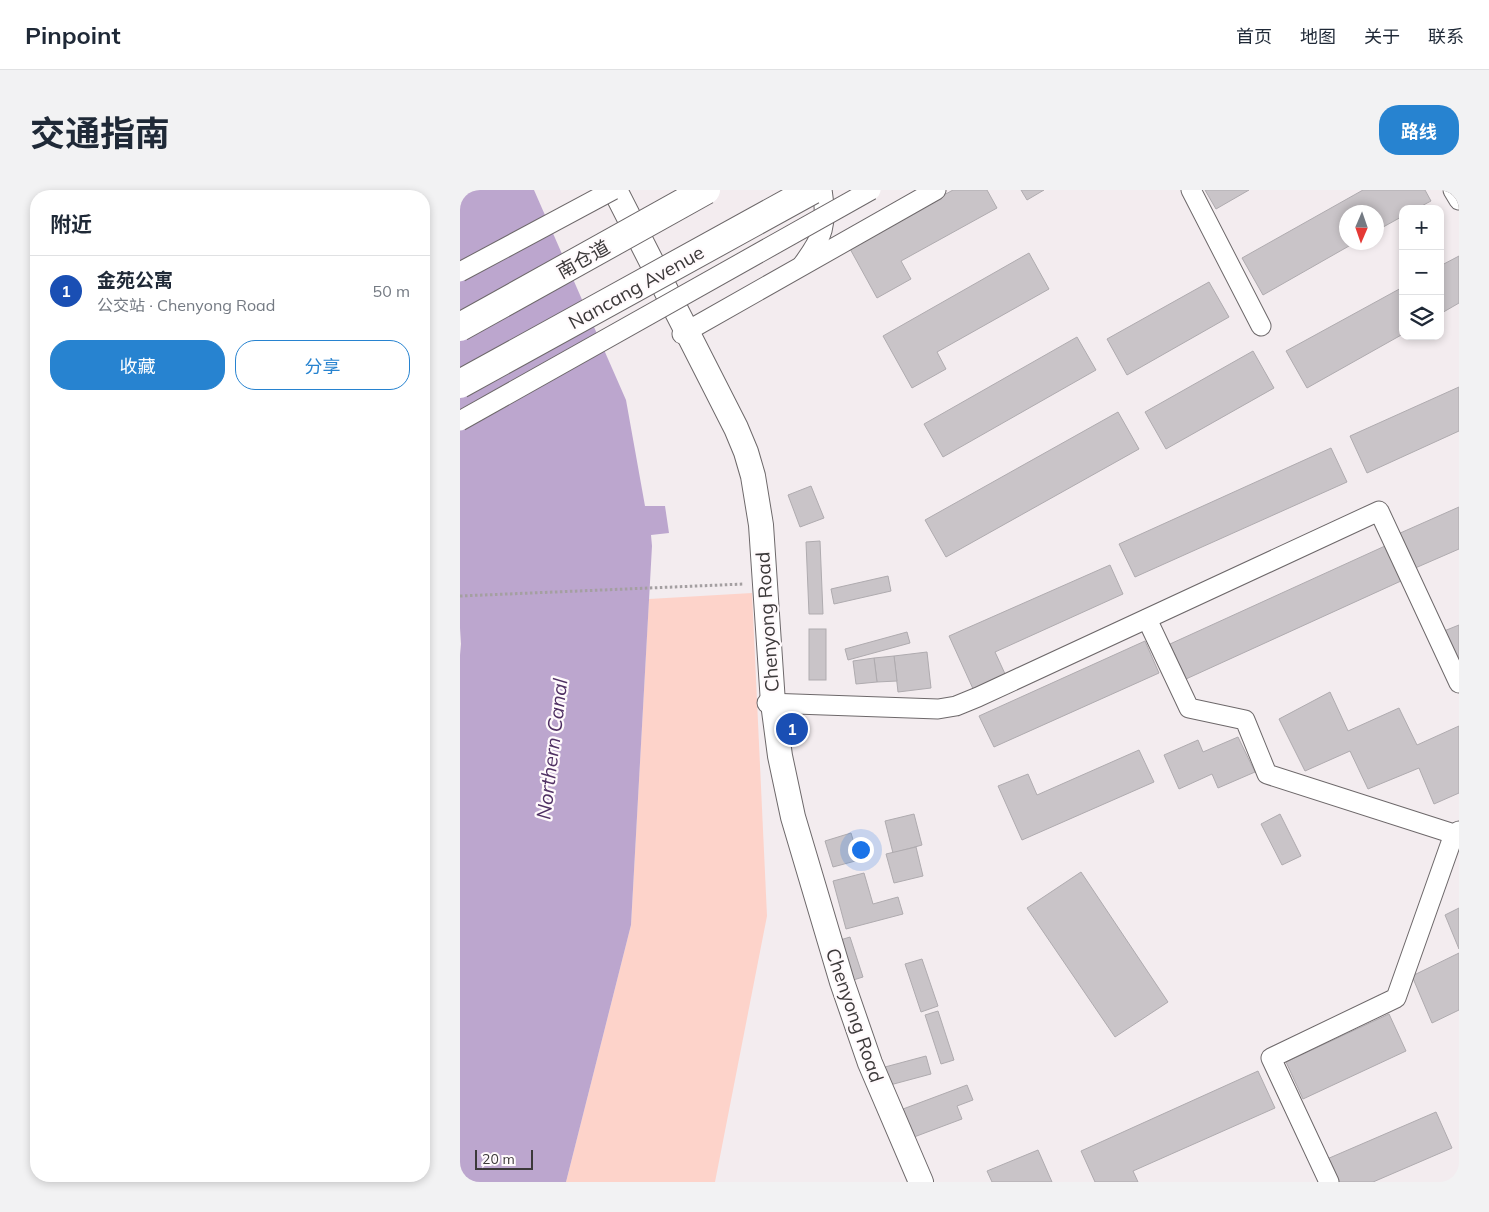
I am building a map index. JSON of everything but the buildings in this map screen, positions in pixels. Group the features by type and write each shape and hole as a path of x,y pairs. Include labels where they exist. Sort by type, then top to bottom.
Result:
{"highway":[{"name":"南仓道","path":"460,327 706,190"},
{"name":"Nancang Avenue","path":"460,384 812,190"}],"main road":[{"name":"Chenyong Road","path":"609,190 630,232 691,334 732,430 745,466 751,490 755,522 774,755 787,817 825,952 862,1063 914,1182"},
{"name":"Chenyong Road","path":"614,190 691,334 746,452 753,476 761,525 770,703 793,817 842,982 870,1063 921,1182"}],"street":[{"path":"460,272 614,190"},
{"path":"801,267 816,247 823,230 824,203 822,190"},
{"path":"460,421 871,190"},
{"path":"691,334 801,267 936,190"},
{"path":"1191,190 1261,326"},
{"path":"1453,190 1459,200"},
{"path":"770,703 938,709 956,706 1379,511 1459,683"},
{"path":"1147,619 1189,708 1245,720 1267,774 1456,832 1396,998 1271,1058 1329,1182"}],"path":[{"path":"460,596 759,583"}],"shaded area":[{"path":"752,593 767,916 715,1182 566,1182 631,925 649,599"}],"water":[{"name":"Northern Canal","path":"460,190 534,190 626,400 645,506 665,506 669,533 651,535 652,546 631,925 566,1182 460,1182"}],"place":[{"name":"金苑公寓","path":"792,729"}]}
